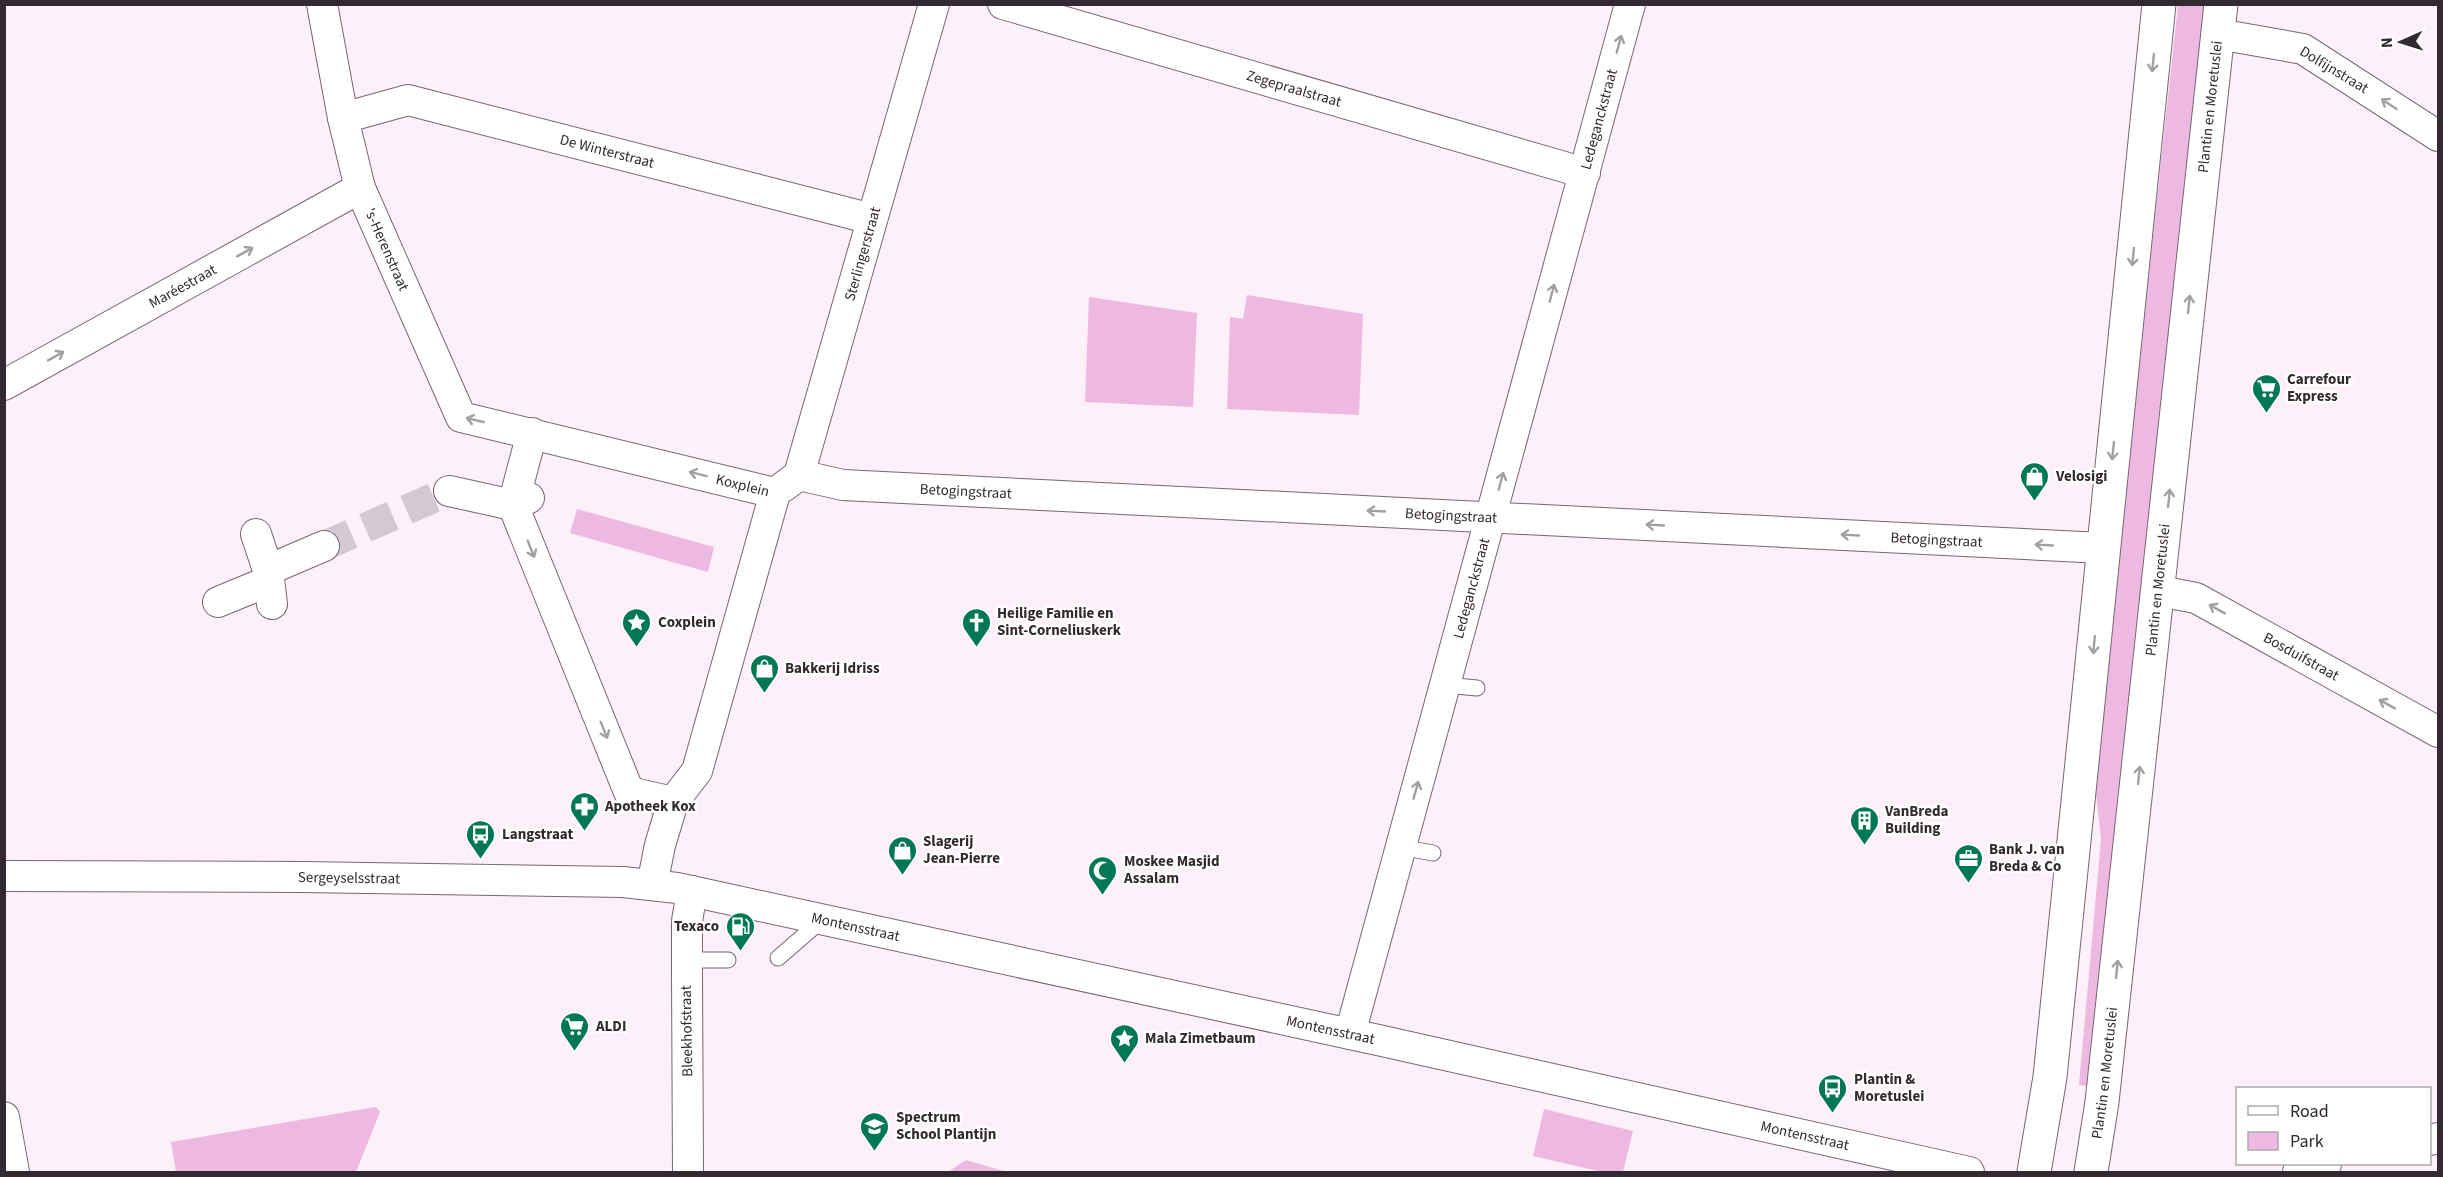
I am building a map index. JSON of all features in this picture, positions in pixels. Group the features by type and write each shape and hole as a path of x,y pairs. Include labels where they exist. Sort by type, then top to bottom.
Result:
{"main road":[{"path":"2034,1173 2050,1077 2159,4"},
{"name":"Plantin en Moretuslei","path":"2091,1173 2102,1102 2220,19"}],"street":[{"name":"'s-Herenstraat","path":"322,4 342,118 360,188 461,417 532,434"},
{"name":"Sterlingerstraat","path":"799,475 934,4"},
{"name":"Zegepraalstraat","path":"1003,4 1585,173"},
{"name":"Ledeganckstraat","path":"1350,1034 1630,4"},
{"name":"Dolfijnstraat","path":"2220,19 2303,49 2439,136"},
{"name":"De Winterstraat","path":"342,118 408,100 872,219"},
{"name":"Maréestraat","path":"4,385 360,188"},
{"name":"Koxplein","path":"532,434 776,493 697,771 673,802 660,845 652,885"},
{"path":"532,434 521,501 629,792 673,802"},
{"name":"Betogingstraat","path":"799,475 843,485 2103,548"},
{"path":"776,493 799,475"},
{"path":"449,491 521,501"},
{"path":"256,534 270,585"},
{"path":"218,602 270,585 324,546"},
{"name":"Bosduifstraat","path":"2159,591 2196,598 2439,732"},
{"name":"Sergeyselsstraat","path":"4,876 623,882 692,891"},
{"name":"Montensstraat","path":"692,891 1350,1034 1969,1173"},
{"name":"Bleekhofstraat","path":"688,1173 687,921 692,891"},
{"path":"4,1117 14,1173"},
{"path":"2298,1173 2323,1165"}],"lane":[{"path":"1445,685 1477,688"},
{"path":"1400,847 1433,853"},
{"path":"778,958 823,919"},
{"path":"687,960 728,960"}],"green space":[{"path":"2178,5 2205,5 2089,1086 2079,1085 2101,839 2094,776"},
{"path":"1247,295 1363,314 1359,415 1227,409 1230,317 1243,319"},
{"path":"1089,297 1197,313 1193,407 1085,402"},
{"path":"577,509 714,547 708,572 570,533"},
{"path":"376,1107 380,1112 356,1172 176,1172 171,1142"},
{"path":"1544,1109 1633,1131 1623,1172 1602,1172 1533,1156"},
{"path":"966,1160 1007,1172 948,1172"}],"tunnel":[{"path":"324,546 449,491"}],"place":[{"name":"Carrefour Express","path":"2266,414"},
{"name":"Velosigi","path":"2035,502"},
{"name":"Coxplein","path":"637,648"},
{"name":"Heilige Familie en Sint-Corneliuskerk","path":"976,648"},
{"name":"Bakkerij Idriss","path":"764,694"},
{"name":"Apotheek Kox","path":"584,832"},
{"name":"VanBreda Building","path":"1864,846"},
{"name":"Langstraat","path":"481,860"},
{"name":"Slagerij Jean-Pierre","path":"902,876"},
{"name":"Bank J. van Breda & Co","path":"1968,884"},
{"name":"Moskee Masjid Assalam","path":"1103,896"},
{"name":"Texaco","path":"740,952"},
{"name":"ALDI","path":"575,1052"},
{"name":"Mala Zimetbaum","path":"1124,1064"},
{"name":"Plantin & Moretuslei","path":"1833,1114"},
{"name":"Spectrum School Plantijn","path":"875,1152"}]}
